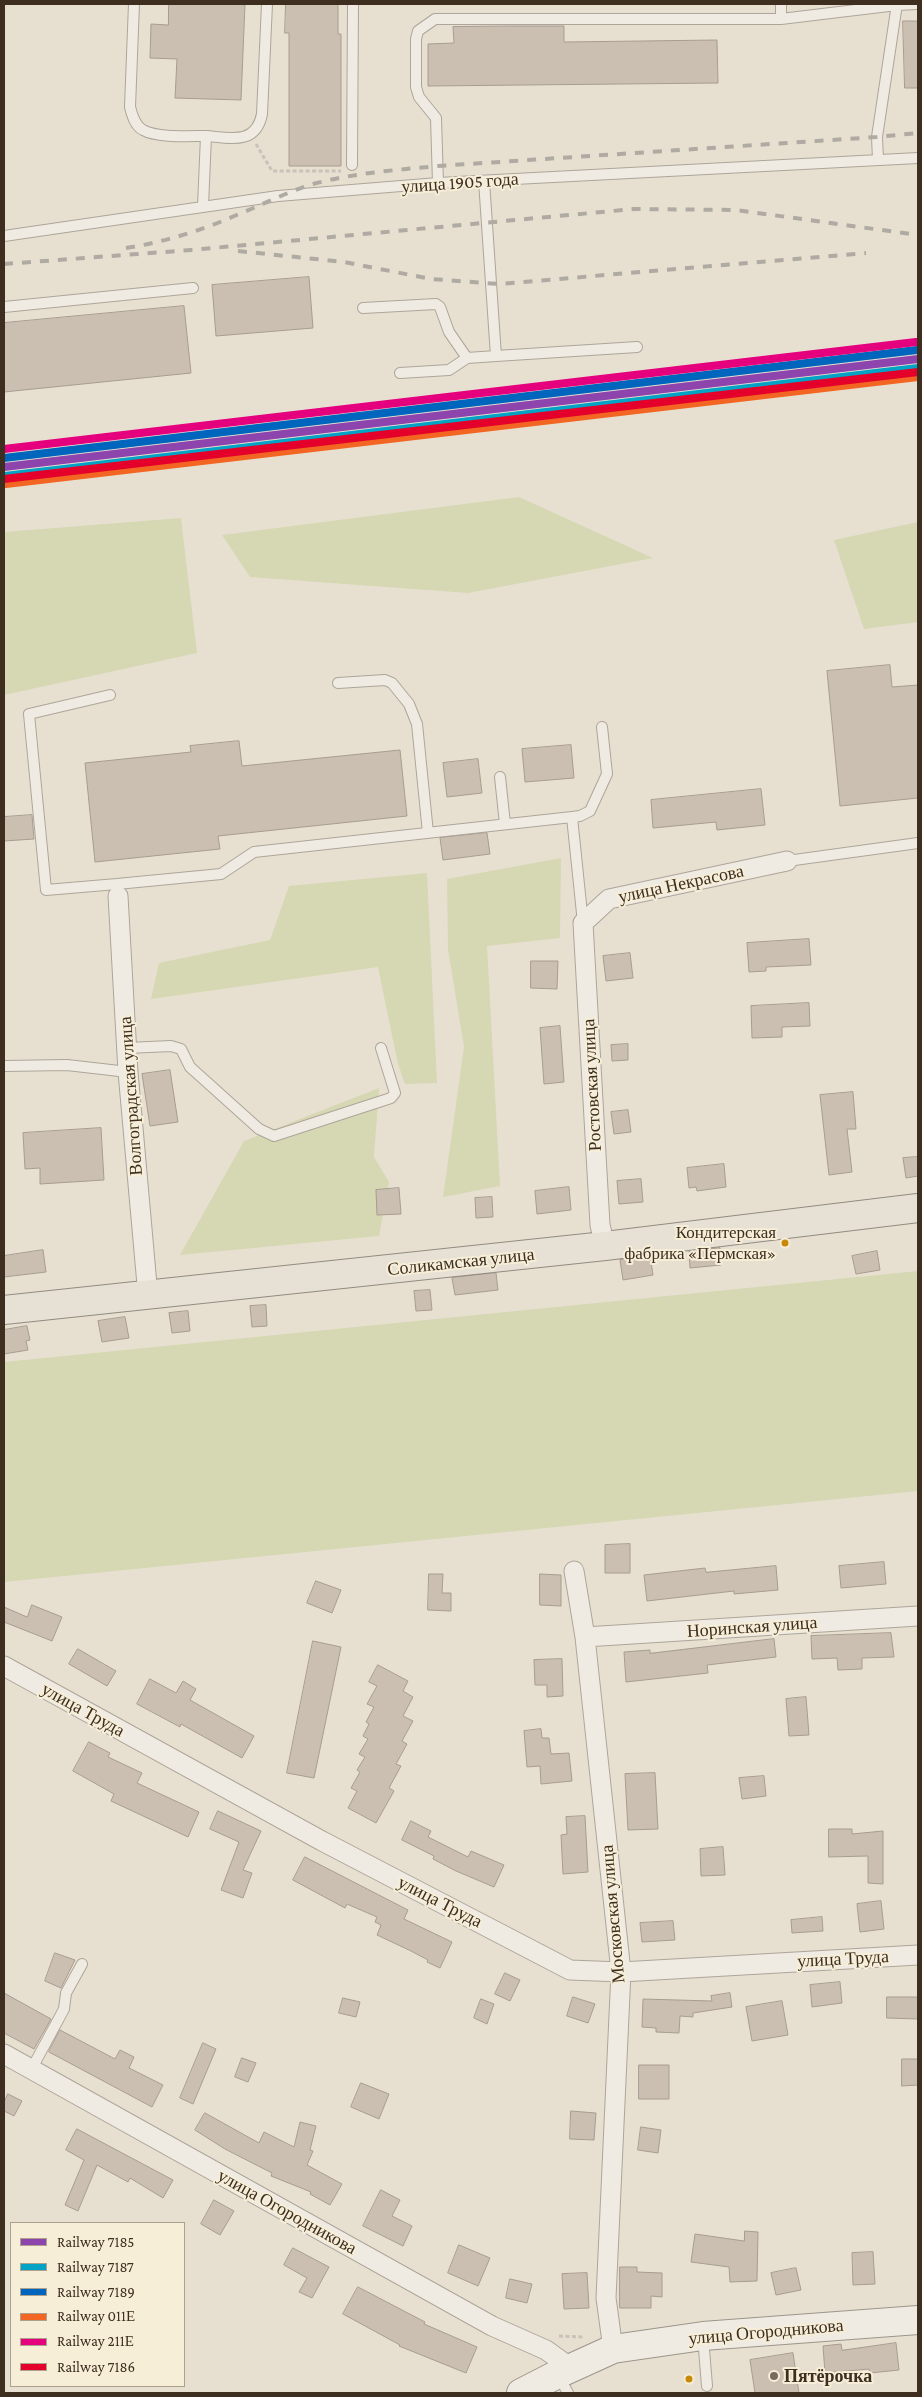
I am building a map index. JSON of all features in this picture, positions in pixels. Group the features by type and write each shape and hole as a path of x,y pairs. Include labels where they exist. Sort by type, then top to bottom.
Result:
{"main road":[{"name":"Соликамская улица","path":"4,1310 605,1246 918,1208"},
{"name":"улица Огородникова","path":"521,2393 566,2378 612,2343 918,2320"}],"street":[{"name":"улица Некрасова","path":"583,924 609,899 787,861"},
{"name":"Волгоградская улица","path":"118,890 128,1072 148,1296"},
{"name":"Ростовская улица","path":"583,924 600,1225 605,1246"},
{"name":"Московская улица","path":"574,1571 585,1638 621,1972 606,2298 612,2343"},
{"name":"Норинская улица","path":"585,1638 918,1616"},
{"name":"улица Труда","path":"4,1666 322,1841 570,1970 621,1972 918,1955"},
{"name":"улица Огородникова","path":"4,2054 492,2326 546,2350 566,2378"}],"lane":[{"path":"134,4 130,107 133,118 142,130 154,134 240,138 250,134 260,126 267,4"},
{"path":"352,165 353,4"},
{"path":"781,4 781,19"},
{"path":"878,160 877,137 897,4"},
{"path":"438,183 436,118 419,97 416,87 416,40 418,31 435,19 781,19 897,4 918,4"},
{"path":"203,206 206,136"},
{"name":"улица 1905 года","path":"4,236 72,228 203,206 278,196 438,183 918,158"},
{"path":"484,181 496,356"},
{"path":"4,307 193,288"},
{"path":"364,308 436,304 440,307 449,332 467,358"},
{"path":"400,373 449,370 467,358 637,347"},
{"path":"338,683 385,680 392,683 410,704 416,724 428,833"},
{"path":"110,695 29,714 46,890 118,890 221,874 254,852 580,816 590,811 607,774 602,727"},
{"path":"500,777 505,824"},
{"path":"572,817 583,924"},
{"path":"787,861 918,843"},
{"path":"127,1048 171,1046 181,1049 190,1066 259,1129 274,1136 391,1098 394,1093 393,1085 381,1048"},
{"path":"4,1066 67,1065 128,1072"},
{"path":"31,2070 64,2009 66,1993 82,1964"},
{"path":"703,2336 707,2386"}],"path":[{"path":"250,134 272,171 340,171 352,165"},
{"path":"554,2336 612,2343"}],"green space":[{"path":"519,497 653,558 468,593 250,577 222,535"},
{"path":"181,518 197,653 4,695 4,532"},
{"path":"918,522 918,622 864,629 834,540"},
{"path":"561,858 560,938 487,946 500,1186 443,1197 464,1047 448,949 447,879"},
{"path":"427,873 437,1083 405,1084 398,1064 378,967 151,999 159,963 270,940 289,886"},
{"path":"379,1088 374,1157 389,1182 379,1236 180,1255 244,1141"},
{"path":"918,1271 918,1491 4,1582 4,1362"}],"building":[{"path":"169,4 245,4 241,100 175,98 177,59 150,58 151,24 168,25"},
{"path":"286,4 338,4 338,34 341,34 341,166 289,166 289,33 285,33"},
{"path":"903,21 918,21 918,88 905,88"},
{"path":"564,26 564,42 717,40 718,83 428,86 428,44 454,43 453,27"},
{"path":"309,277 313,328 216,336 212,285"},
{"path":"184,306 191,373 4,392 4,323"},
{"path":"890,665 892,687 918,685 918,798 840,806 827,671"},
{"path":"239,741 242,766 400,750 407,816 218,836 220,849 95,862 85,763 191,752 190,746"},
{"path":"571,745 574,778 525,782 522,749"},
{"path":"478,759 482,793 447,797 443,763"},
{"path":"761,789 765,825 717,830 716,822 653,828 651,800"},
{"path":"32,815 34,839 4,841 4,817"},
{"path":"487,833 490,854 443,860 440,838"},
{"path":"809,939 811,965 766,967 766,971 749,972 747,943"},
{"path":"630,953 633,978 606,981 603,956"},
{"path":"531,961 558,961 557,989 531,988"},
{"path":"809,1003 810,1026 782,1027 782,1037 752,1038 751,1006"},
{"path":"560,1026 564,1082 544,1084 540,1028"},
{"path":"628,1044 628,1060 612,1061 611,1045"},
{"path":"170,1070 178,1122 150,1126 142,1074"},
{"path":"853,1092 856,1129 847,1129 852,1172 829,1175 820,1095"},
{"path":"628,1110 631,1132 614,1134 611,1112"},
{"path":"101,1128 104,1180 40,1184 40,1168 25,1169 23,1133"},
{"path":"918,1157 918,1176 906,1178 903,1158"},
{"path":"724,1164 726,1187 697,1191 696,1187 689,1188 687,1168"},
{"path":"641,1179 643,1202 619,1204 617,1181"},
{"path":"569,1187 571,1210 537,1214 535,1191"},
{"path":"399,1188 401,1214 377,1215 376,1190"},
{"path":"492,1197 493,1217 476,1218 475,1198"},
{"path":"720,1248 721,1265 690,1268 689,1252"},
{"path":"43,1250 46,1272 4,1277 4,1256"},
{"path":"877,1251 880,1270 856,1274 852,1256"},
{"path":"650,1256 653,1275 623,1280 620,1260"},
{"path":"496,1273 498,1290 455,1295 452,1278"},
{"path":"430,1290 432,1310 416,1311 414,1291"},
{"path":"266,1305 267,1326 252,1327 250,1306"},
{"path":"188,1311 190,1331 172,1333 169,1313"},
{"path":"125,1317 129,1338 102,1342 98,1321"},
{"path":"27,1326 30,1340 26,1341 28,1350 4,1354 4,1330"},
{"path":"630,1544 630,1573 605,1573 605,1545"},
{"path":"884,1562 886,1584 841,1588 839,1566"},
{"path":"776,1566 778,1590 734,1594 734,1591 647,1601 644,1575 705,1568 706,1572"},
{"path":"429,1574 443,1574 442,1593 451,1593 451,1611 428,1610"},
{"path":"540,1574 561,1575 561,1606 540,1605"},
{"path":"316,1581 341,1590 332,1613 307,1603"},
{"path":"32,1605 62,1617 52,1641 4,1622 4,1607 27,1617"},
{"path":"891,1633 894,1657 862,1658 862,1669 838,1670 837,1658 812,1659 811,1636"},
{"path":"774,1639 776,1657 707,1665 708,1673 626,1682 624,1652 650,1650 650,1653"},
{"path":"313,1641 341,1647 314,1778 287,1773"},
{"path":"78,1649 116,1671 107,1686 69,1664"},
{"path":"562,1659 563,1696 547,1697 547,1685 535,1685 534,1660"},
{"path":"378,1665 408,1681 403,1691 413,1697 403,1716 413,1721 402,1741 407,1744 396,1764 401,1766 389,1788 394,1791 376,1823 348,1808 357,1791 351,1788 360,1772 357,1770 365,1757 359,1754 368,1739 363,1736 369,1724 366,1722 374,1707 367,1704 377,1686 369,1682"},
{"path":"150,1679 176,1693 183,1681 196,1689 190,1700 254,1736 242,1758 181,1724 180,1727 137,1704"},
{"path":"806,1697 809,1735 789,1736 786,1699"},
{"path":"541,1729 542,1738 549,1738 551,1754 569,1753 572,1781 541,1784 540,1766 527,1767 524,1731"},
{"path":"89,1742 110,1753 108,1757 142,1773 137,1783 199,1812 188,1837 111,1801 114,1794 73,1771"},
{"path":"655,1773 658,1829 628,1830 625,1774"},
{"path":"764,1776 766,1796 742,1799 739,1778"},
{"path":"218,1811 261,1831 243,1870 252,1873 243,1898 221,1890 239,1842 210,1829"},
{"path":"585,1816 588,1872 563,1874 561,1835 567,1834 566,1817"},
{"path":"411,1821 431,1831 428,1837 468,1857 471,1851 504,1865 494,1887 456,1871 433,1859 434,1856 402,1840"},
{"path":"829,1829 852,1829 852,1834 883,1831 883,1884 868,1883 868,1856 829,1857"},
{"path":"723,1847 725,1875 701,1876 700,1849"},
{"path":"305,1857 408,1910 404,1919 452,1942 440,1968 411,1951 377,1935 381,1925 375,1922 377,1917 347,1904 345,1908 293,1880"},
{"path":"881,1901 884,1929 860,1932 857,1904"},
{"path":"822,1917 823,1931 792,1933 791,1920"},
{"path":"673,1921 675,1940 642,1942 640,1923"},
{"path":"55,1953 75,1960 61,1988 45,1981"},
{"path":"505,1973 520,1980 510,2001 495,1994"},
{"path":"840,1982 842,2003 812,2007 810,1985"},
{"path":"4,1993 51,2019 34,2049 4,2033"},
{"path":"730,1993 732,2007 693,2013 693,2017 680,2016 679,2033 656,2032 656,2028 642,2027 643,1999 712,2001 711,1996"},
{"path":"573,1997 595,2004 588,2023 567,2016"},
{"path":"887,1997 918,1997 918,2019 887,2018"},
{"path":"343,1998 360,2002 356,2017 339,2013"},
{"path":"481,1999 494,2004 487,2024 474,2018"},
{"path":"782,2001 788,2035 752,2041 746,2007"},
{"path":"60,2030 115,2059 120,2050 134,2057 129,2068 163,2085 152,2107 49,2052"},
{"path":"203,2043 216,2049 193,2104 180,2098"},
{"path":"242,2058 256,2063 248,2082 235,2077"},
{"path":"902,2059 918,2059 918,2085 902,2086"},
{"path":"639,2065 669,2065 669,2099 639,2099"},
{"path":"361,2083 389,2094 379,2119 351,2107"},
{"path":"8,2094 22,2101 14,2116 4,2111 4,2103"},
{"path":"571,2111 596,2113 594,2140 570,2139"},
{"path":"205,2113 259,2143 264,2132 294,2147 300,2122 316,2126 310,2150 313,2151 307,2165 342,2184 330,2205 310,2194 311,2192 271,2176 272,2173 225,2149 195,2130"},
{"path":"641,2127 661,2130 658,2153 638,2150"},
{"path":"77,2129 173,2180 163,2198 130,2178 128,2182 97,2165 78,2211 65,2205 84,2160 66,2150"},
{"path":"381,2190 400,2200 392,2216 412,2226 403,2246 363,2226"},
{"path":"214,2200 234,2211 220,2235 201,2224"},
{"path":"745,2231 758,2232 757,2281 730,2282 729,2267 691,2262 695,2234 744,2241"},
{"path":"459,2245 490,2258 478,2286 448,2273"},
{"path":"293,2248 329,2267 312,2298 299,2292 307,2278 284,2265"},
{"path":"873,2252 875,2284 853,2285 852,2253"},
{"path":"620,2267 637,2267 637,2272 662,2273 662,2297 651,2296 651,2308 620,2308"},
{"path":"796,2268 801,2290 776,2295 771,2273"},
{"path":"587,2273 589,2308 564,2309 562,2274"},
{"path":"510,2279 532,2284 527,2303 506,2298"},
{"path":"358,2287 425,2322 424,2324 477,2347 466,2373 399,2346 343,2314"},
{"path":"896,2343 899,2370 870,2373 869,2369 825,2373 823,2346 841,2344 842,2350"},
{"name":"Пятёрочка","path":"793,2353 799,2393 755,2393 750,2360"}],"railway":[{"path":"126,248 169,239 198,230 313,184 359,175 438,166 918,133"},
{"path":"4,264 191,250 634,209 736,210 918,235"},
{"path":"238,251 344,262 431,279 499,284 866,253"}],"rail line":[{"name":"211Е","path":"4,449 916,342"},
{"name":"7189","path":"4,458 917,350"},
{"name":"7185","path":"4,467 918,359"},
{"name":"7187","path":"5,476 918,368"},
{"name":"7186","path":"4,479 918,372"},
{"name":"011Е","path":"6,484 918,377"}],"place":[{"name":"Кондитерская фабрика «Пермская»","path":"785,1243"},
{"name":"Пятёрочка","path":"774,2376"}]}
